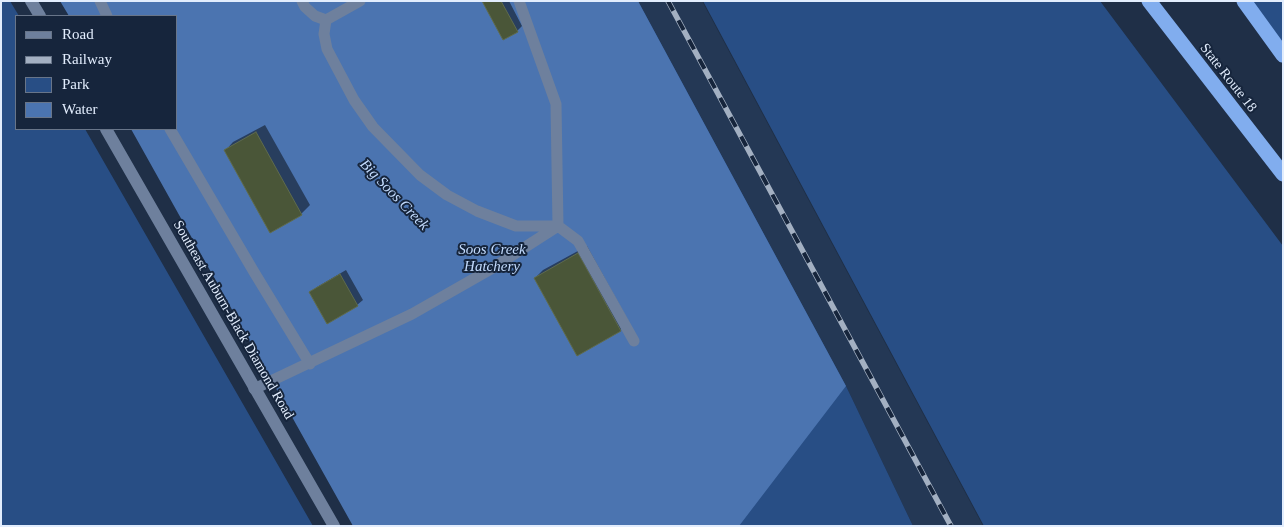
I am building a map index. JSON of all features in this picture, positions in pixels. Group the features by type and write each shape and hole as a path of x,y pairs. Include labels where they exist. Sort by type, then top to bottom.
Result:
{"highway":[{"name":"State Route 18","path":"1149,1 1283,174"},
{"path":"1244,1 1283,55"}],"main road":[{"path":"31,1 39,15"},
{"name":"Southeast Auburn-Black Diamond Road","path":"107,130 334,526"}],"lane":[{"path":"100,1 107,15"},
{"path":"302,1 305,7 315,16 326,20 360,1"},
{"path":"519,1 556,104 558,226"},
{"path":"326,20 324,34 327,49 354,100 396,152 447,195 478,211 516,226 558,226 578,241 634,341"},
{"path":"171,130 310,364"},
{"path":"254,389 412,314 491,269 558,226"}],"shaded area":[{"path":"638,1 702,1 983,526 913,526 846,386"}],"green space":[{"path":"1,1 10,1 18,15 15,15 15,130 86,130 313,526 1,526"},
{"path":"638,1 846,386 913,526 639,526"},
{"path":"703,1 1100,1 1283,246 1283,526 984,526"},
{"path":"1250,1 1283,1 1283,44"}],"water":[{"name":"Soos Creek Hatchery","path":"60,1 638,1 846,386 739,526 353,526 132,130 178,130 178,15 68,15"}],"building":[{"path":"482,1 501,1 518,32 503,40"},
{"path":"256,132 302,215 270,233 224,150"},
{"path":"578,253 621,331 577,356 534,278"},
{"path":"340,274 358,306 327,324 309,292"}],"railway":[{"path":"668,1 951,526"}],"water label":[{"name":"Big Soos Creek","path":"394,195"}]}
